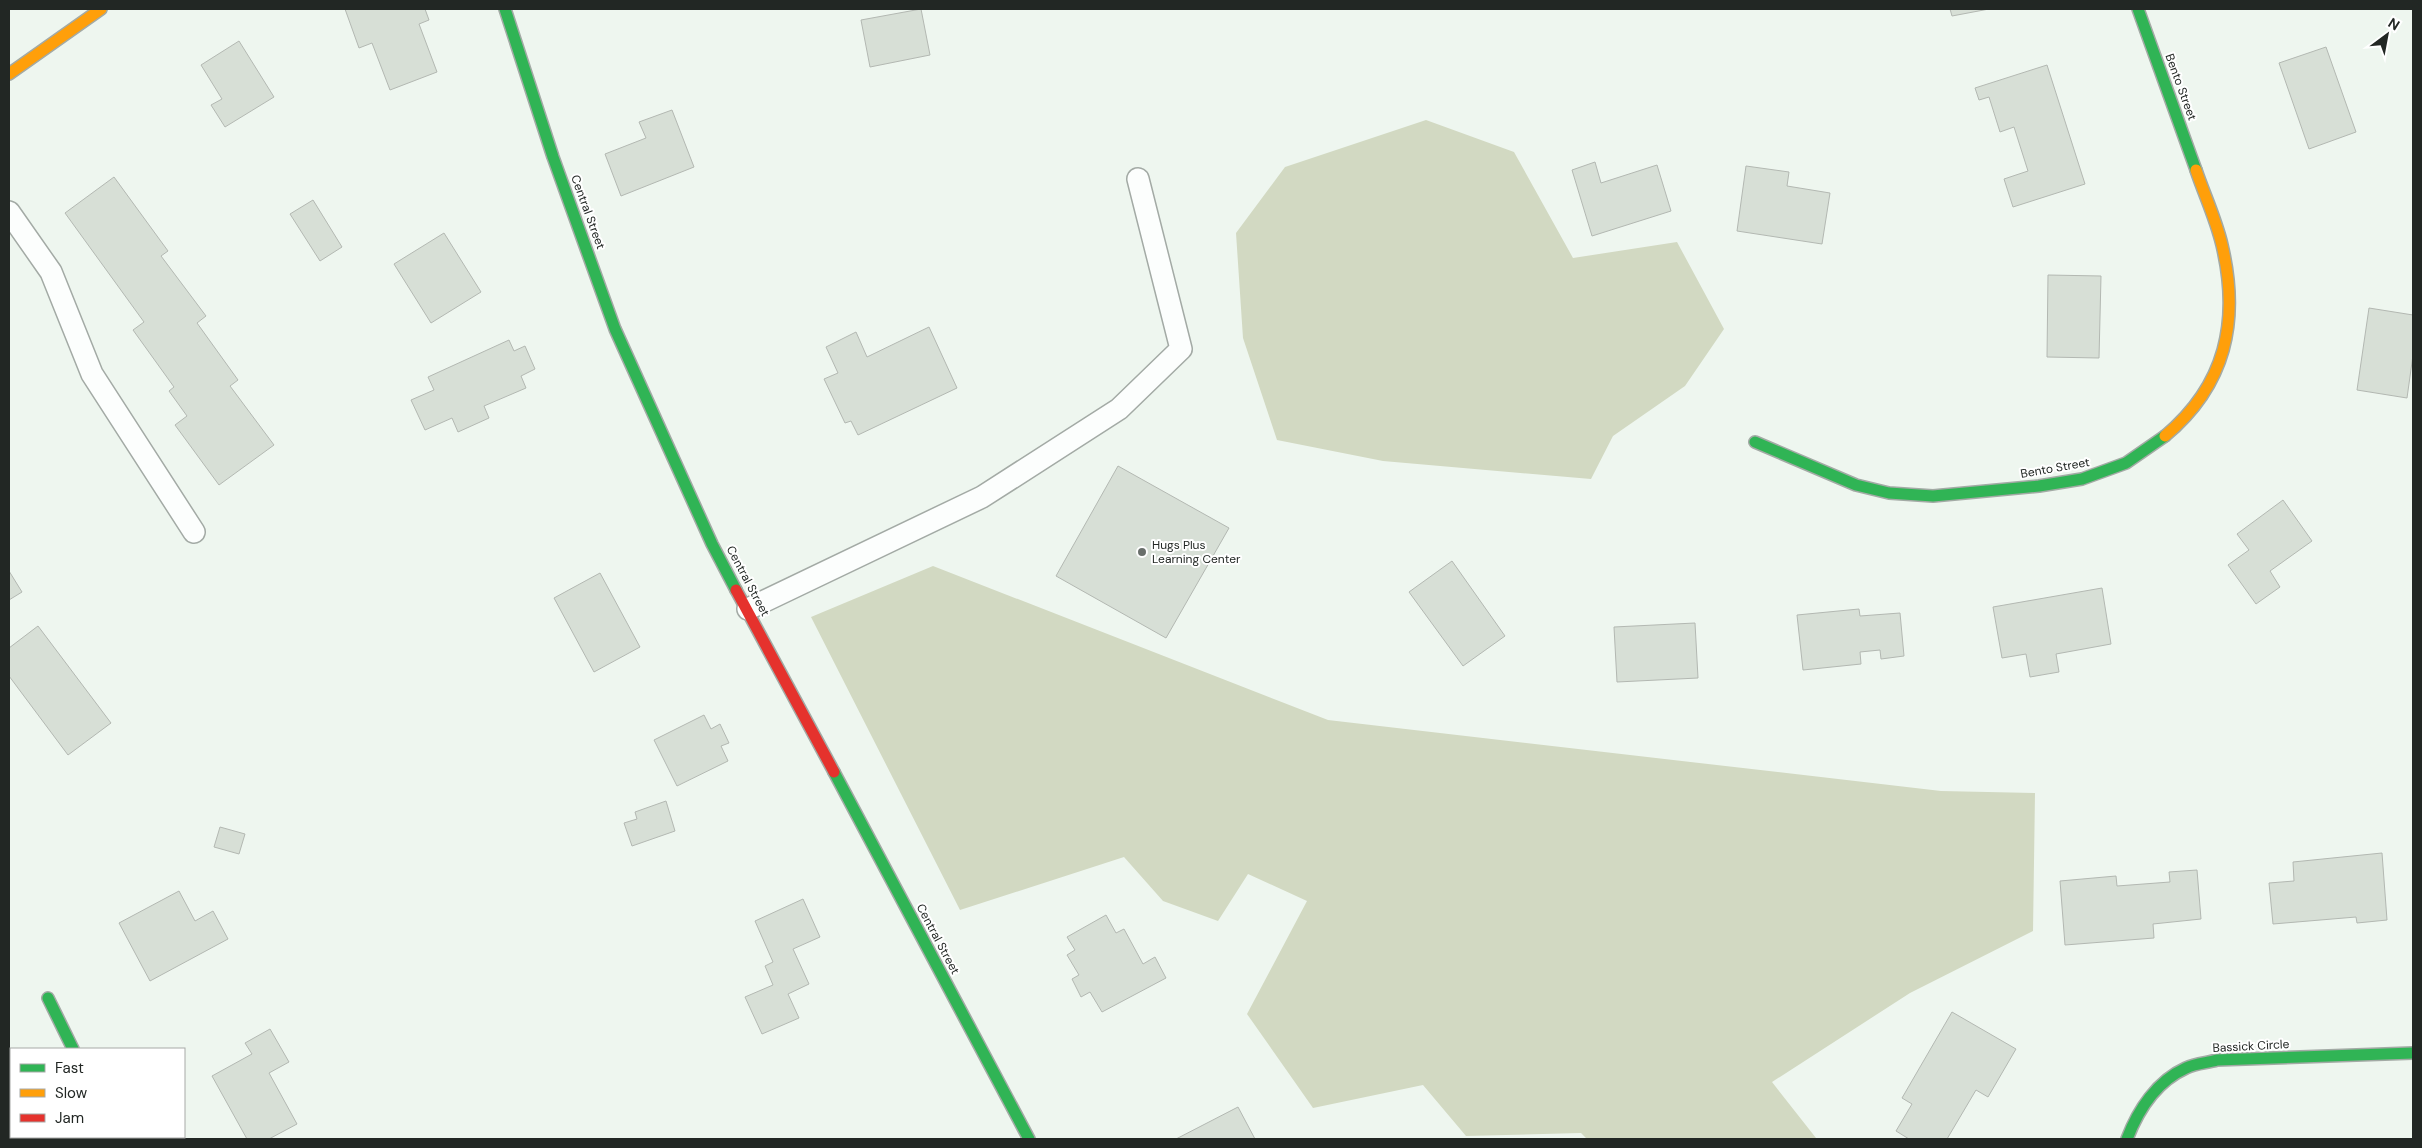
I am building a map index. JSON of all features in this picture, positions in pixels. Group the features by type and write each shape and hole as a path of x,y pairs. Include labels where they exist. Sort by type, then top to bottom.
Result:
{"main road":[{"path":"9,74 102,9"},
{"name":"Central Street","path":"505,9 553,157 615,329 712,544 1029,1139"},
{"name":"Bento Street","path":"1755,442 1859,486 1887,493 1916,497 1973,493 2050,484 2093,476 2125,464 2174,430 2191,412 2206,392 2222,361 2228,336 2230,277 2222,243 2138,9"},
{"path":"48,998 73,1048"},
{"name":"Bassick Circle","path":"2127,1139 2133,1122 2163,1082 2188,1067 2217,1060 2413,1053"}],"lane":[{"path":"748,609 982,497 1119,409 1181,349 1138,179"},
{"path":"9,212 51,272 92,374 194,532"}],"green space":[{"path":"1426,120 1514,152 1573,258 1677,242 1724,329 1685,386 1613,436 1591,479 1383,461 1277,440 1243,338 1236,233 1285,167"},
{"path":"933,566 1328,720 1941,791 2035,793 2033,931 1910,993 1772,1082 1816,1138 1814,1139 1587,1139 1581,1133 1466,1136 1423,1085 1313,1108 1247,1014 1307,901 1248,874 1218,921 1163,901 1124,857 960,910 811,617"}],"building":[{"path":"345,9 425,9 429,20 419,24 437,72 390,90 372,43 359,48"},
{"path":"921,9 930,55 870,67 861,20"},
{"path":"1950,9 1989,9 1952,16"},
{"path":"239,41 274,97 225,127 211,105 222,99 201,65"},
{"path":"2326,47 2356,132 2309,149 2279,63"},
{"path":"2047,65 2085,184 2013,207 2004,179 2028,171 2014,127 2000,132 1989,97 1979,100 1975,88"},
{"path":"672,110 694,167 621,196 605,154 646,138 639,122"},
{"path":"1595,162 1601,183 1657,165 1671,211 1592,236 1572,170"},
{"path":"1746,166 1789,172 1787,186 1830,193 1822,244 1737,231"},
{"path":"114,177 168,251 161,256 206,316 197,323 238,380 230,386 274,445 219,485 175,425 187,416 169,391 174,387 133,330 144,322 65,213"},
{"path":"313,200 342,247 320,261 290,214"},
{"path":"444,233 481,292 431,323 394,264"},
{"path":"2048,275 2101,276 2099,358 2047,357"},
{"path":"2369,308 2413,315 2413,355 2407,398 2357,390"},
{"path":"929,327 957,388 858,435 851,421 845,423 824,379 838,373 826,347 856,332 867,357"},
{"path":"509,340 514,351 525,346 535,369 521,376 526,388 484,406 489,418 458,432 452,418 425,430 411,400 434,390 428,377"},
{"name":"Hugs Plus Learning Center","path":"1118,466 1229,528 1166,638 1056,576"},
{"path":"2283,500 2312,541 2270,571 2280,587 2256,604 2228,565 2249,550 2237,534"},
{"path":"1452,561 1505,636 1463,666 1409,592"},
{"path":"9,571 22,592 9,600"},
{"path":"600,573 640,647 594,672 554,598"},
{"path":"2102,588 2111,644 2056,654 2059,672 2030,677 2026,654 2002,658 1993,607"},
{"path":"1859,609 1860,616 1900,613 1904,656 1881,659 1880,650 1860,652 1861,664 1803,670 1797,615"},
{"path":"1695,623 1698,678 1617,682 1614,627"},
{"path":"38,626 111,723 68,755 9,676 9,648"},
{"path":"704,715 711,729 720,724 729,743 721,746 728,761 677,786 654,740"},
{"path":"666,801 675,831 632,846 624,823 637,819 635,812"},
{"path":"220,827 245,834 239,854 214,847"},
{"path":"2382,853 2387,920 2357,923 2356,917 2273,924 2269,883 2294,881 2293,862"},
{"path":"2197,870 2201,919 2153,924 2154,938 2065,945 2060,881 2116,876 2117,886 2170,882 2169,872"},
{"path":"179,891 195,921 213,911 228,939 150,981 119,923"},
{"path":"803,899 820,937 793,949 809,984 788,994 799,1018 762,1034 745,997 773,985 765,966 773,962 755,921"},
{"path":"1106,915 1116,933 1124,929 1143,964 1155,957 1166,978 1102,1012 1090,992 1081,997 1072,979 1079,975 1067,955 1075,950 1067,937"},
{"path":"1952,1012 2016,1049 1988,1097 1976,1090 1947,1139 1909,1139 1896,1131 1912,1104 1902,1098"},
{"path":"270,1029 289,1062 269,1073 297,1124 269,1139 247,1139 212,1076 252,1054 245,1043"},
{"path":"1238,1107 1255,1139 1176,1139"}],"traffic: fast":[{"path":"505,9 553,157 615,329 712,544 736,590"},
{"path":"2138,9 2196,170"},
{"path":"1755,442 1856,485 1889,493 1933,496 2039,486 2082,479 2126,463 2165,436"},
{"path":"834,772 1029,1139"},
{"path":"48,998 73,1048"},
{"path":"2127,1139 2143,1107 2157,1089 2166,1080 2194,1065 2217,1060 2413,1053"}],"traffic: slow":[{"path":"9,74 101,9"},
{"path":"2165,436 2186,416 2202,395 2215,373 2223,350 2228,325 2227,273 2222,245 2196,170"}],"traffic: jam":[{"path":"736,590 834,772"}],"place":[{"name":"Hugs Plus Learning Center","path":"1142,552"}]}
